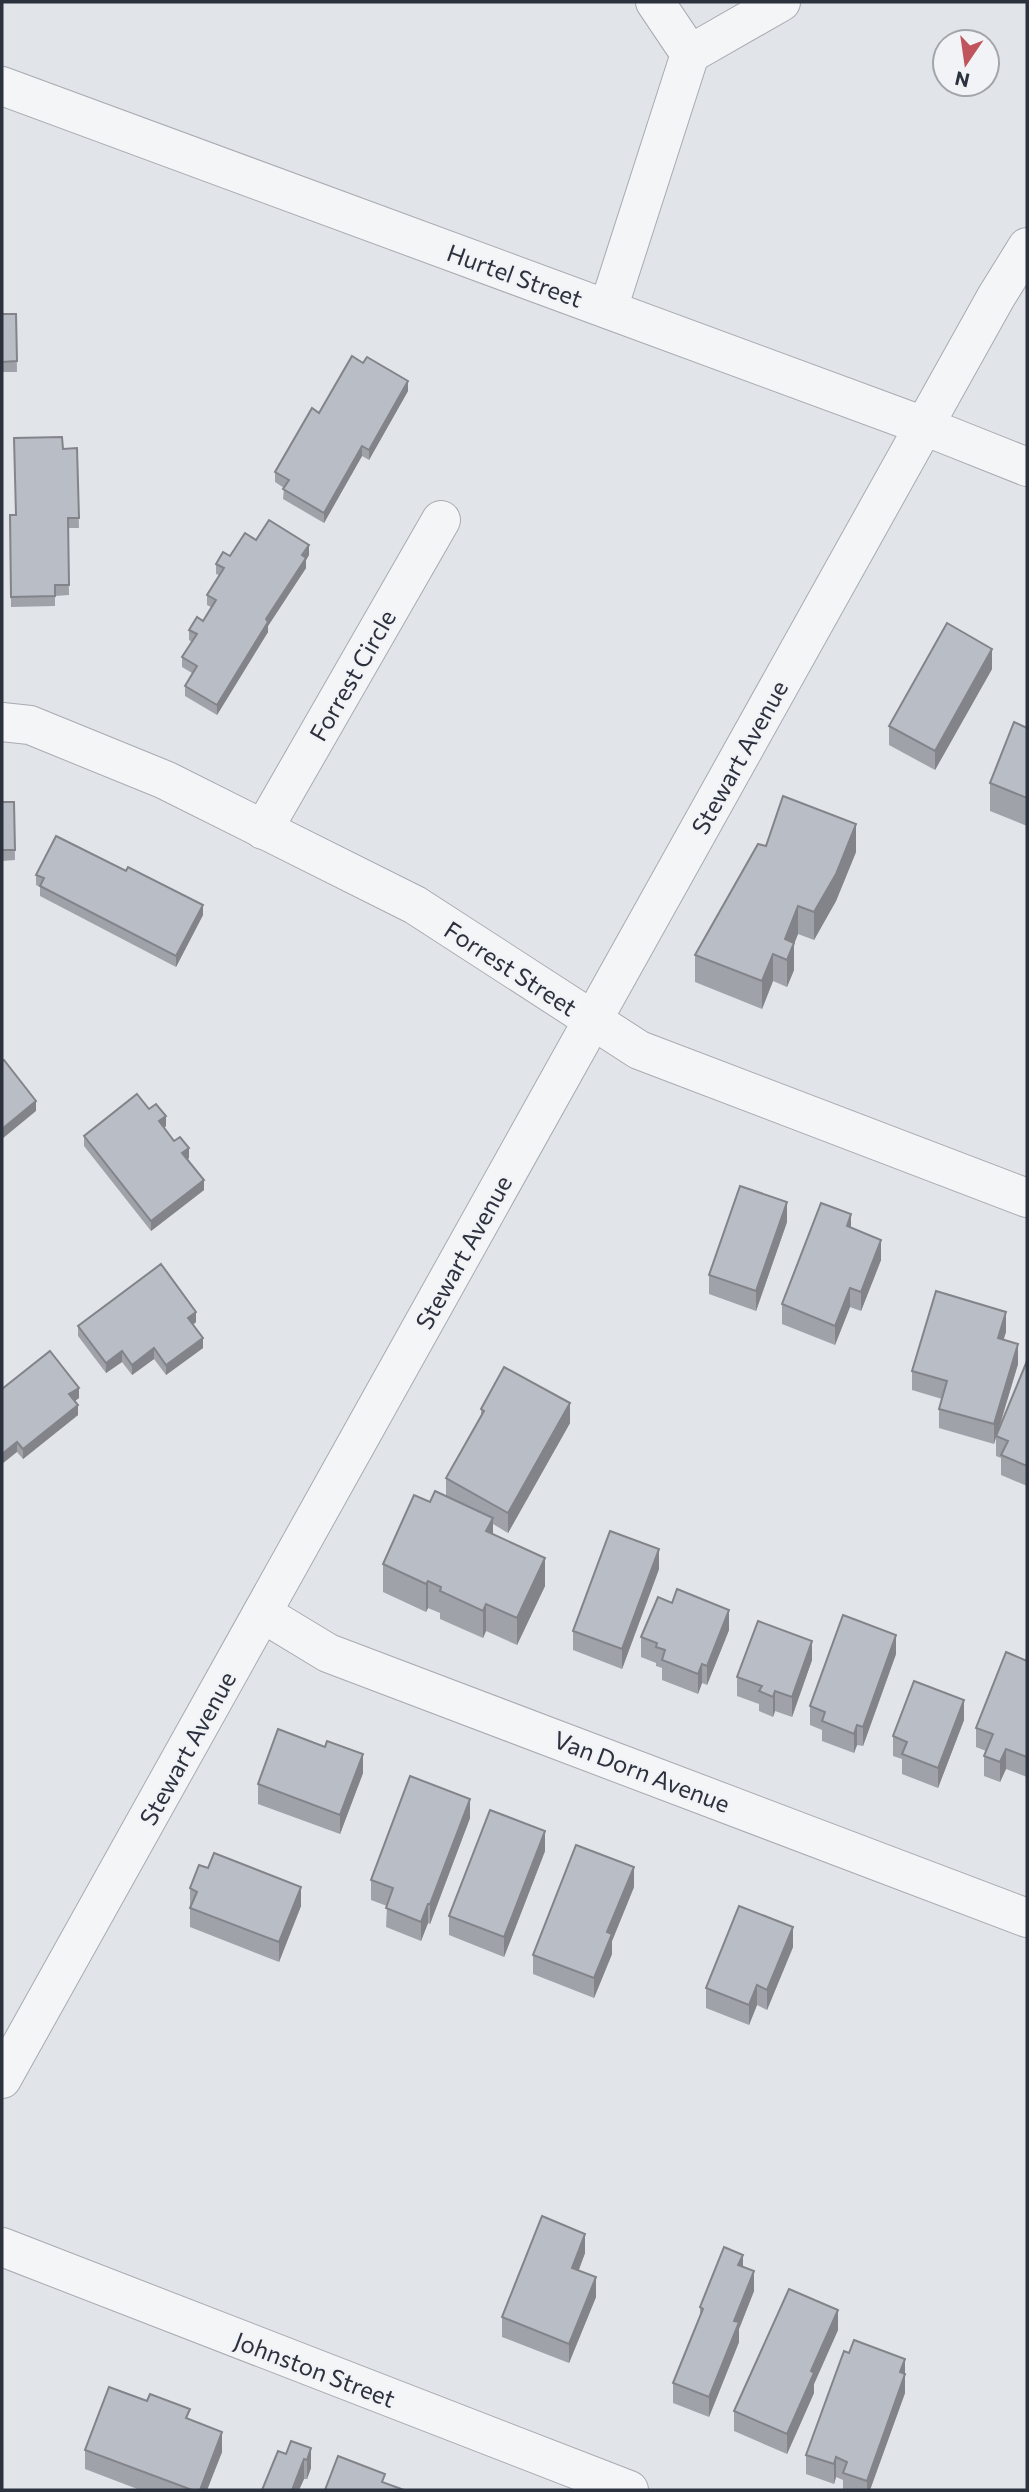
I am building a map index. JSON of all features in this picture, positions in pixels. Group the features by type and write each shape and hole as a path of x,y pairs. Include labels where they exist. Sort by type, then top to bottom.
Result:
{"street":[{"path":"654,2 690,54"},
{"path":"608,309 690,54 781,2"},
{"name":"Hurtel Street","path":"2,86 924,426 1027,467"},
{"name":"Stewart Avenue","path":"2,2079 996,297 1027,247"},
{"name":"Forrest Circle","path":"263,830 441,520"},
{"name":"Forrest Street","path":"2,722 30,725 165,780 415,905 639,1050 1027,1198"},
{"name":"Van Dorn Avenue","path":"262,1613 328,1653 1027,1917"},
{"name":"Johnston Street","path":"2,2247 629,2490"}],"building":[{"path":"2,314 16,314 17,361 2,362"},
{"path":"352,356 363,363 367,357 408,381 369,450 362,446 324,513 283,489 289,480 275,472 312,408 319,413"},
{"path":"62,437 63,449 77,448 79,518 68,518 69,585 55,585 55,596 11,597 10,515 16,515 14,438"},
{"path":"269,520 309,545 302,555 306,558 266,619 268,622 217,705 185,686 197,666 182,657 197,634 189,630 197,617 203,621 216,600 207,595 224,568 216,564 223,552 230,556 245,533 256,540"},
{"path":"947,623 992,649 935,751 889,726"},
{"path":"1014,722 1027,728 1027,798 990,783"},
{"path":"783,796 856,824 836,874 814,912 798,906 785,939 794,943 787,960 773,954 762,981 695,955 758,844 766,846"},
{"path":"2,802 14,802 15,850 2,850"},
{"path":"56,836 126,871 128,867 203,905 176,956 40,886 44,878 36,875"},
{"path":"4,1060 36,1101 2,1129 2,1061"},
{"path":"137,1094 149,1109 156,1104 166,1116 159,1121 174,1141 180,1137 189,1148 182,1153 204,1180 151,1221 84,1136"},
{"path":"740,1186 787,1202 756,1291 709,1275"},
{"path":"821,1203 851,1214 847,1226 881,1240 861,1292 850,1288 835,1326 782,1304"},
{"path":"161,1264 196,1312 188,1318 203,1338 166,1365 154,1348 132,1365 122,1351 106,1363 78,1326"},
{"path":"936,1291 1006,1312 998,1338 1018,1344 994,1424 939,1409 947,1381 912,1371"},
{"path":"50,1351 79,1388 69,1394 78,1405 23,1449 17,1442 2,1454 2,1389"},
{"path":"1027,1361 1027,1466 1001,1455 1008,1441 996,1436"},
{"path":"504,1367 570,1403 508,1513 446,1478 484,1411 481,1409"},
{"path":"435,1491 493,1518 486,1531 545,1558 517,1618 486,1604 483,1611 440,1591 441,1587 428,1581 426,1584 383,1564 414,1495 430,1502"},
{"path":"610,1531 659,1549 622,1649 573,1631"},
{"path":"677,1589 729,1610 707,1666 702,1664 698,1674 662,1660 665,1650 656,1647 657,1643 641,1637 658,1597 672,1603"},
{"path":"843,1615 896,1635 863,1727 857,1725 854,1734 822,1721 825,1712 810,1706"},
{"path":"758,1621 812,1641 792,1697 775,1691 773,1697 759,1691 762,1686 737,1677"},
{"path":"1006,1652 1027,1661 1027,1757 1006,1749 1000,1762 984,1756 993,1734 976,1728"},
{"path":"914,1681 964,1700 938,1768 902,1754 907,1742 893,1736"},
{"path":"278,1729 325,1747 327,1741 363,1754 340,1815 258,1784"},
{"path":"410,1776 470,1799 421,1922 386,1908 393,1888 371,1880"},
{"path":"490,1810 545,1831 504,1937 449,1916"},
{"path":"576,1845 634,1867 607,1932 612,1934 594,1978 533,1955"},
{"path":"214,1853 301,1887 279,1942 190,1908 197,1892 190,1888 199,1865 208,1868"},
{"path":"739,1906 793,1927 767,1990 757,1985 749,2005 706,1988"},
{"path":"542,2216 585,2234 572,2268 596,2277 569,2344 502,2317"},
{"path":"724,2247 743,2255 738,2265 754,2271 734,2321 739,2322 709,2397 673,2383 703,2309 700,2307"},
{"path":"789,2289 838,2310 787,2434 734,2411"},
{"path":"854,2340 905,2359 900,2372 905,2374 867,2481 843,2473 847,2462 836,2457 834,2464 806,2455 844,2351 849,2353"},
{"path":"109,2387 147,2401 150,2394 190,2409 186,2418 222,2432 200,2490 192,2490 85,2450"},
{"path":"291,2441 311,2448 292,2490 262,2490 278,2451 286,2454"},
{"path":"338,2456 385,2474 382,2482 404,2490 325,2490"}]}
